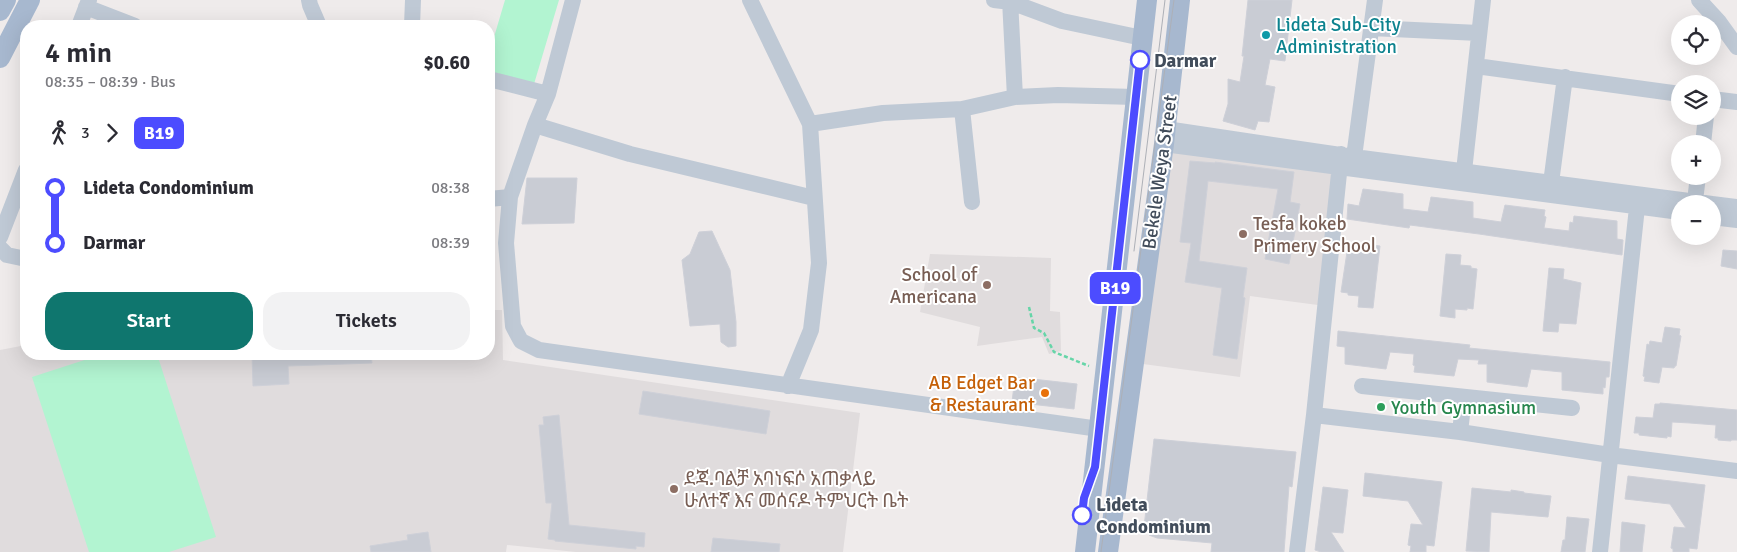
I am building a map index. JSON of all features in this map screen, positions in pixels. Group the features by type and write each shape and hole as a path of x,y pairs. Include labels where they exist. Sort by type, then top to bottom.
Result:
{"main road":[{"path":"0,11 6,0"},
{"path":"0,58 30,0"},
{"name":"Bekele Weya Street","path":"1085,552 1147,0"},
{"name":"Bekele Weya Street","path":"1108,552 1165,136 1180,0"},
{"path":"1076,552 1084,498 1095,467"}],"street":[{"path":"310,0 310,5 316,20"},
{"path":"412,20 413,0"},
{"path":"573,0 548,94 535,124 510,197 506,243 513,326 521,341 539,350 1099,429"},
{"path":"750,0 810,124 819,263 811,330 788,386"},
{"path":"994,0 1011,1 1062,21 1142,38"},
{"path":"1297,552 1345,160 1376,0"},
{"path":"1464,171 1483,0"},
{"path":"1699,0 1720,22 1737,47"},
{"path":"1011,1 1015,97"},
{"path":"81,20 88,4 122,20"},
{"path":"1371,28 1480,33"},
{"path":"1476,66 1671,93"},
{"path":"1551,183 1565,77"},
{"path":"495,81 548,94"},
{"path":"810,124 883,113 962,109 1015,97 1058,95 1136,97"},
{"path":"1721,100 1737,102"},
{"path":"962,109 972,202"},
{"path":"535,124 630,154 814,198"},
{"path":"1165,136 1638,200 1671,201"},
{"path":"1345,160 1464,171 1551,183 1638,200 1671,209"},
{"path":"0,237 20,185"},
{"path":"495,198 510,197"},
{"path":"1600,552 1638,200"},
{"path":"1721,205 1737,208"},
{"path":"1721,217 1737,220"},
{"path":"0,248 7,255 20,258"},
{"path":"1362,386 1572,408"},
{"path":"1460,432 1464,397"},
{"path":"1314,415 1460,432 1610,455 1737,471"}],"path":[{"path":"1029,307 1034,328 1044,333 1054,352 1089,366"}],"shaded area":[{"name":"Tesfa kokeb Primery School","path":"1171,149 1334,172 1318,305 1250,296 1240,377 1143,364"},
{"name":"School of Americana","path":"930,254 1051,258 1050,311 1060,312 1061,351 1049,354 1042,337 977,346 980,327 920,312"},
{"path":"495,310 502,310 503,360 860,413 843,552 576,552 507,545 506,552 0,552 0,350 20,346 20,360 495,360"}],"green space":[{"path":"505,0 559,0 534,84 495,73 495,34"},
{"path":"84,360 159,360 216,537 169,552 89,552 32,377"}],"building":[{"path":"1248,0 1292,0 1285,61 1270,59 1265,85 1275,87 1269,122 1258,121 1255,130 1223,121 1228,104 1228,79 1240,82"},
{"path":"1190,161 1215,162 1294,172 1290,202 1300,204 1289,264 1265,259 1278,189 1208,181 1199,261 1247,268 1237,359 1213,355 1222,288 1185,282 1191,243 1180,242"},
{"path":"527,178 577,178 574,223 522,224"},
{"path":"1363,189 1403,194 1403,209 1428,212 1431,197 1473,202 1473,218 1501,222 1505,205 1545,210 1544,228 1569,231 1570,222 1573,223 1574,216 1617,221 1617,239 1623,240 1622,255 1479,234 1410,225 1409,228 1347,219 1348,204 1359,206"},
{"path":"712,231 730,270 736,322 736,346 728,347 721,342 720,324 690,326 682,260 690,254 699,232"},
{"path":"1365,244 1380,246 1373,308 1358,307 1359,296 1341,292 1347,252 1364,252"},
{"path":"1723,250 1737,251 1737,269 1721,266"},
{"path":"1446,254 1461,255 1460,265 1471,266 1471,268 1477,269 1473,309 1455,309 1455,318 1440,316"},
{"path":"1549,268 1564,269 1563,279 1581,283 1576,324 1559,323 1558,332 1543,331"},
{"path":"1665,327 1680,329 1679,335 1681,336 1676,366 1674,368 1662,367 1659,383 1644,381 1647,344 1649,345 1650,341 1662,343"},
{"path":"1338,331 1470,345 1469,348 1610,362 1609,377 1606,377 1603,394 1562,390 1562,372 1531,369 1527,387 1487,382 1487,364 1478,364 1479,360 1458,359 1454,376 1414,372 1414,354 1390,352 1386,369 1345,364 1345,347 1337,346"},
{"path":"252,360 372,360 372,363 288,366 289,384 253,386"},
{"name":"AB Edget Bar & Restaurant","path":"1015,377 1077,384 1074,409 1012,402"},
{"path":"643,391 770,411 766,434 639,414"},
{"path":"1655,404 1737,410 1737,440 1718,440 1718,438 1715,438 1716,425 1690,423 1672,422 1671,437 1667,436 1667,438 1634,433 1636,417 1653,418"},
{"path":"559,415 569,525 645,533 644,547 636,546 636,549 548,539 552,503 546,503 539,425 544,425 543,417"},
{"path":"1154,439 1296,452 1292,487 1289,486 1284,552 1211,552 1212,543 1157,538 1149,535 1144,527"},
{"path":"1365,473 1442,482 1434,546 1426,545 1426,552 1410,552 1411,546 1408,545 1411,524 1423,525 1408,501 1363,496"},
{"path":"1628,476 1705,485 1697,549 1689,548 1689,552 1673,552 1671,548 1674,527 1686,528 1670,504 1625,499"},
{"path":"1323,487 1348,490 1343,533 1331,532 1344,552 1321,552 1315,550"},
{"path":"1472,488 1511,492 1511,490 1551,496 1548,517 1491,512 1489,552 1466,551"},
{"path":"1567,517 1589,519 1585,552 1561,552 1563,540 1565,540"},
{"path":"1622,522 1645,525 1642,552 1620,552"},
{"path":"428,532 431,552 371,552 370,546 408,540 407,535"},
{"path":"713,538 780,544 779,552 711,552"}],"tram line":[{"path":"1134,251 1165,0"},
{"path":"1101,552 1174,0"}],"bus line":[{"name":"B19","path":"1082,515 1084,498 1095,467 1140,60"}],"place":[{"name":"Lideta Sub-City Administration","path":"1266,35"},
{"name":"Darmar","path":"1140,60"},
{"name":"Tesfa kokeb Primery School","path":"1243,234"},
{"name":"School of Americana","path":"987,285"},
{"name":"AB Edget Bar & Restaurant","path":"1045,393"},
{"name":"Youth Gymnasium","path":"1381,407"},
{"name":"ደጃ.ባልቻ አባነፍሶ አጠቃላይ ሁለተኛ እና መሰናዶ ትምህርት ቤት","path":"674,489"},
{"name":"Lideta Condominium","path":"1082,515"}]}
